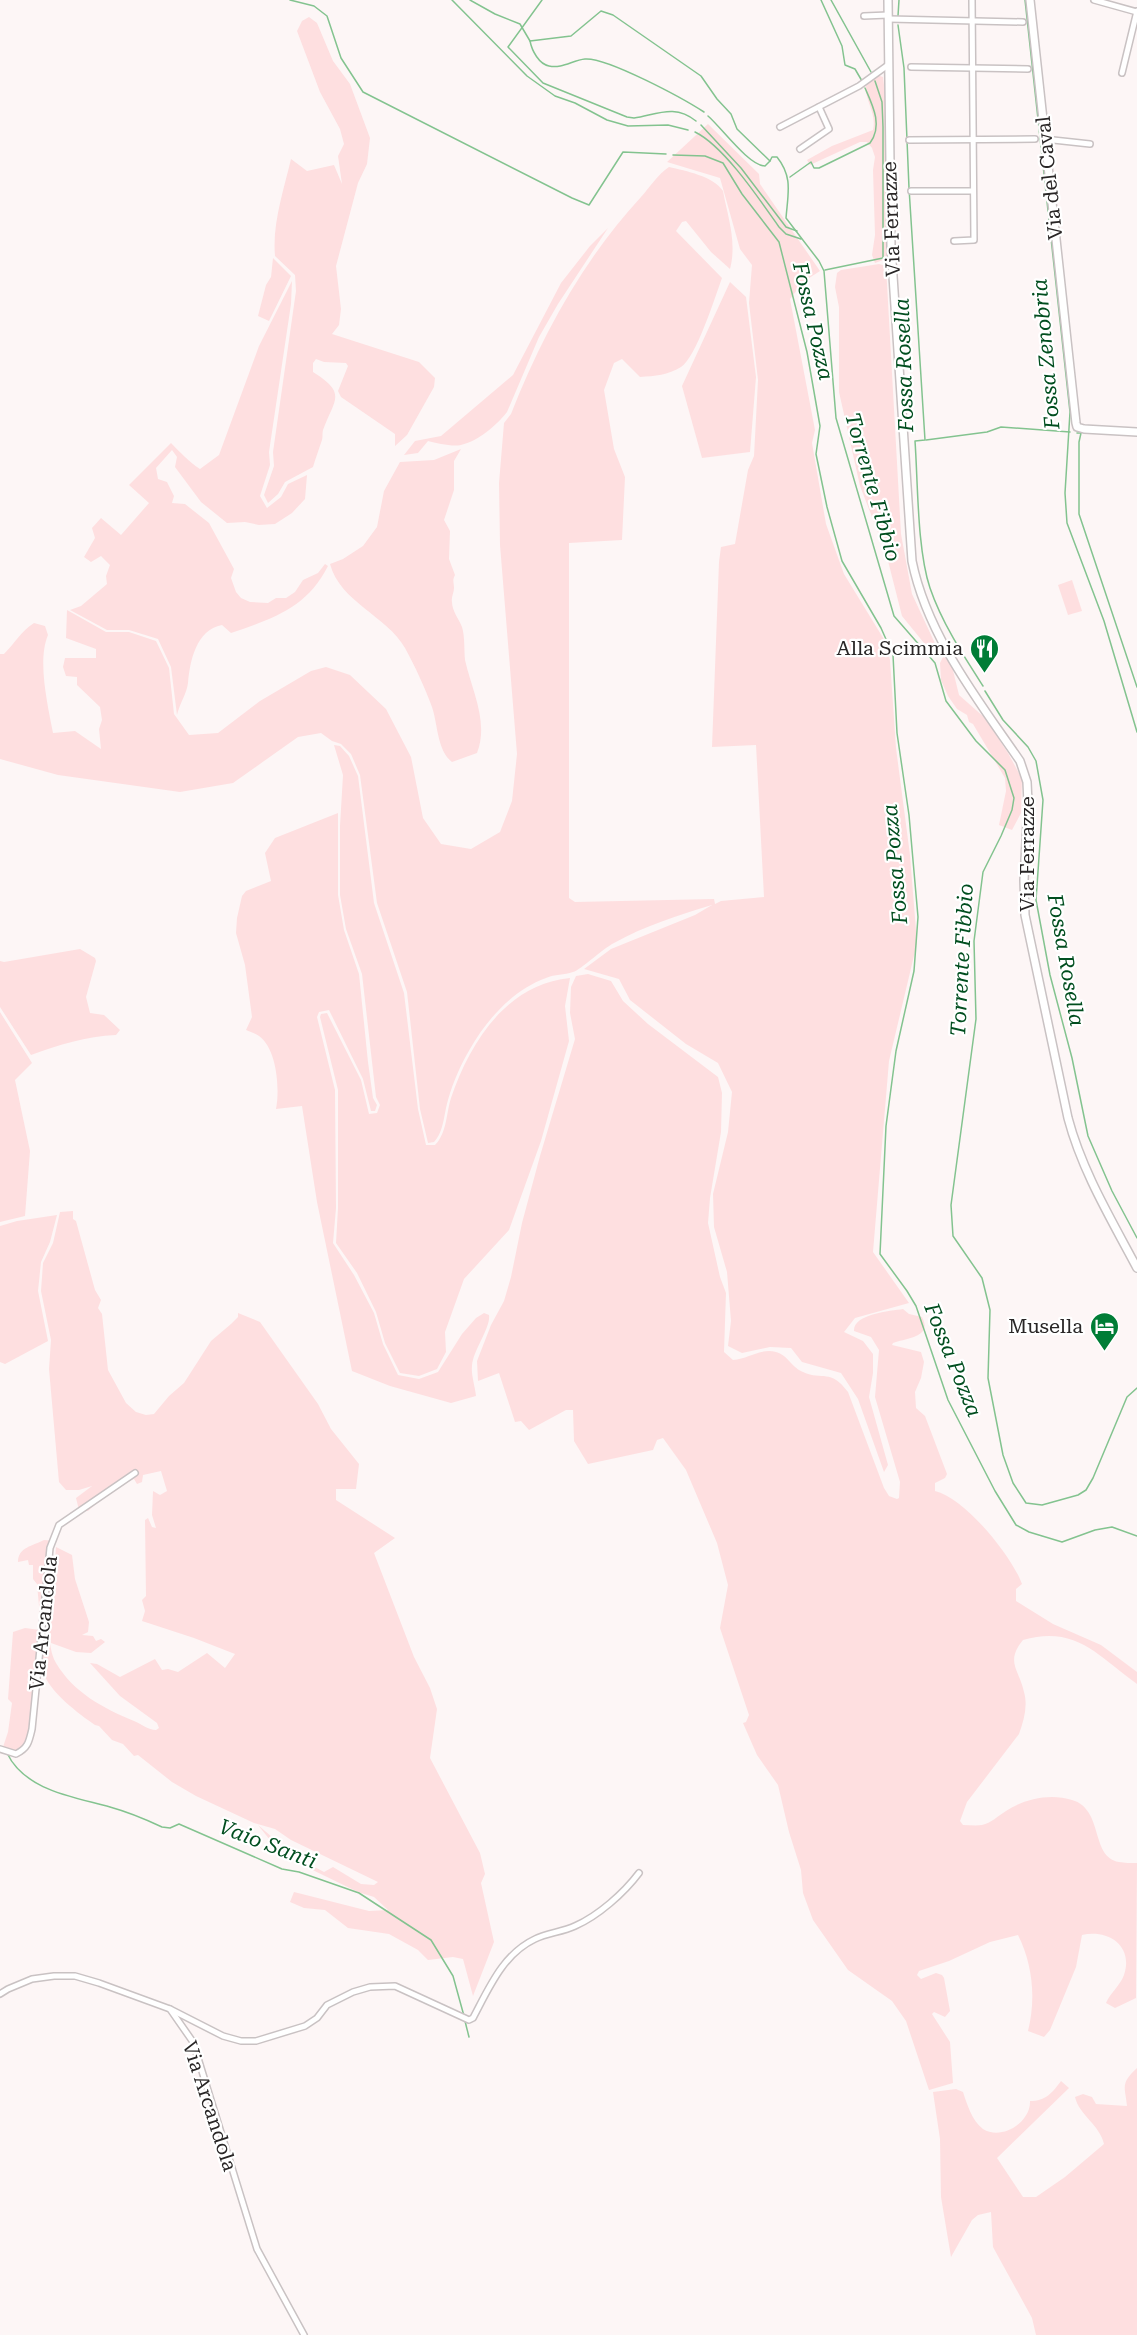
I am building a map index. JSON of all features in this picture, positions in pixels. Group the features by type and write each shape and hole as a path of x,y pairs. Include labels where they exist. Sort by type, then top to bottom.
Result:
{"street":[{"name":"Via Ferrazze","path":"888,0 892,257 905,474 915,578 943,642 1020,762 1024,772 1028,803 1024,880 1025,915 1068,1118 1075,1146 1083,1164 1137,1268"},
{"path":"954,241 974,240 972,0"},
{"name":"Via del Caval","path":"1030,0 1077,427 1137,432"},
{"path":"1094,0 1137,11 1122,73"},
{"path":"864,16 1023,22"},
{"path":"780,127 859,86 888,65"},
{"path":"911,67 1028,69"},
{"path":"800,149 829,129 819,107"},
{"path":"909,140 1035,139"},
{"path":"1044,140 1090,144"},
{"path":"911,191 973,190"},
{"name":"Via Arcandola","path":"0,1749 16,1754 25,1749 29,1743 50,1548 59,1525 135,1473"},
{"path":"0,1994 32,1979 75,1976 170,2009 223,2036 242,2042 256,2041 305,2026 317,2018 327,2005 353,1992 370,1987 395,1986 470,2020 474,2018 495,1975 517,1951 534,1939 575,1926 627,1890 639,1873"},
{"name":"Via Arcandola","path":"170,2009 192,2043 257,2249 304,2335"}],"shaded area":[{"path":"309,17 317,23 333,61 350,84 370,138 367,164 358,183 336,266 341,309 339,325 332,334 419,362 435,378 434,387 407,435 395,446 395,434 341,397 338,391 348,366 346,363 324,362 316,359 313,363 313,372 331,386 335,398 313,467 285,482 278,494 268,503 264,495 274,466 273,452 296,291 295,275 275,256 275,232 279,207 291,159 307,171 334,165 342,184 338,156 344,144 340,129 320,92 297,31 302,21"},
{"path":"877,75 883,77 885,93 885,215 889,251 886,259 875,263 872,255 875,235 873,170 875,157 872,148 867,142 860,142 810,165 807,160 832,146 873,130 874,124 866,86"},
{"path":"708,124 759,174 760,184 820,271 803,282 790,299 815,430 812,443 826,524 844,574 885,641 890,660 896,748 910,855 917,943 889,1061 873,1252 909,1303 855,1318 844,1332 863,1341 873,1354 869,1397 888,1465 884,1472 858,1399 841,1373 802,1362 791,1348 770,1347 742,1353 728,1346 731,1321 727,1272 714,1227 713,1194 728,1132 732,1092 718,1063 686,1044 630,1000 619,979 584,969 611,949 695,915 712,905 637,931 609,946 577,970 534,983 512,998 484,1027 470,1049 452,1087 440,1133 434,1142 428,1143 420,1109 407,992 377,903 360,775 351,754 341,744 321,733 298,737 233,783 180,792 58,775 0,759 0,654 4,654 34,623 45,626 48,635 43,657 43,670 53,733 75,731 101,749 100,707 77,685 77,677 66,676 63,667 65,658 96,658 96,649 66,638 67,610 106,632 129,632 156,641 169,668 174,714 189,735 218,733 260,701 311,671 326,667 350,675 386,709 411,757 423,818 441,844 471,849 500,832 512,801 517,754 500,545 499,483 504,423 511,414 550,327 583,273 620,221 669,167 691,172 713,181 723,191 731,230 732,259 730,269 711,252 686,221 682,222 676,231 722,278 699,340 681,367 656,376 640,377 622,359 614,363 604,390 614,449 625,477 622,540 569,543 569,898 575,902 714,899 715,904 721,901 764,897 756,745 712,747 721,547 735,544 748,470 754,456 758,380 749,303 752,265 740,249 720,178 667,162"},
{"path":"608,228 539,337 503,417 492,428 467,443 453,446 428,441 418,453 404,455 415,441 441,436 513,375 561,283 590,246"},
{"path":"273,258 291,276 269,321 258,316 266,285 271,277"},
{"path":"879,264 886,266 901,534 912,594 938,654 924,643 902,616 886,553 860,486 839,392 839,307 835,287 837,273 841,270"},
{"path":"292,281 291,304 269,452 270,465 260,496 267,508 281,497 288,484 307,475 305,499 292,513 275,524 227,523 201,502 175,467 177,457 172,450 156,468 158,479 167,482 174,496 172,503 185,504 209,523 234,569 231,578 241,598 250,602 268,603 276,598 286,598 295,592 303,580 318,573 325,564 328,566 310,592 287,610 231,633 222,625 206,633 193,656 187,687 177,715 171,667 158,639 129,630 107,630 70,610 81,606 107,584 106,576 110,565 101,556 91,562 84,557 95,538 92,528 101,518 121,535 149,503 129,485 171,443 200,469 219,455 259,346"},
{"path":"730,282 746,297 756,377 750,452 702,458 682,386"},
{"path":"461,449 454,461 454,490 444,520 450,531 449,559 455,575 452,605 463,631 465,660 478,706 481,730 477,753 452,762 443,751 432,707 405,648 387,627 343,589 330,564 343,559 363,546 377,527 384,491 400,462 434,460"},
{"path":"1072,580 1082,611 1068,615 1058,585"},
{"path":"943,657 950,658 959,695 985,718 1022,779 1021,813 1012,830 999,825 1006,791 1005,778 973,724 969,722 967,715 957,709 948,696 941,680 940,663"},
{"path":"334,745 340,746 349,756 358,776 374,903 404,993 418,1109 426,1145 435,1145 442,1135 459,1077 480,1037 494,1019 528,991 570,978 565,1006 569,1041 541,1141 509,1230 464,1279 445,1332 446,1352 437,1369 419,1376 400,1373 385,1343 376,1312 357,1273 336,1243 338,1090 321,1014 327,1013 361,1080 369,1114 377,1113 380,1105 376,1097 362,974 346,929 340,895 343,775"},
{"path":"338,813 338,895 344,930 359,974 368,1062 373,1098 377,1105 375,1111 371,1111 363,1079 329,1010 319,1012 317,1017 335,1090 336,1208 333,1243 354,1275 374,1313 383,1344 398,1375 419,1379 438,1372 462,1334 476,1318 484,1313 489,1315 472,1366 476,1396 451,1403 390,1386 352,1371 317,1202 302,1106 276,1109 278,1091 276,1070 270,1050 259,1036 246,1030 252,1017 245,965 236,933 242,896 246,891 271,881 265,853 275,838"},
{"path":"80,949 96,961 86,997 90,1013 104,1015 120,1030 116,1035 83,1039 31,1055 0,1007 0,961"},
{"path":"588,974 611,981 623,1001 648,1024 718,1077 722,1093 721,1132 708,1223 720,1277 726,1293 724,1352 733,1360 765,1351 780,1353 803,1372 831,1377 842,1385 848,1392 884,1488 889,1496 897,1499 900,1482 875,1397 879,1350 871,1337 854,1331 859,1321 882,1312 903,1309 909,1314 922,1317 924,1329 921,1333 892,1345 921,1352 924,1362 915,1392 916,1408 925,1416 947,1474 945,1478 935,1483 935,1491 960,1504 998,1544 1022,1584 1016,1589 1016,1601 1053,1624 1101,1645 1137,1672 1137,1684 1098,1654 1072,1640 1042,1636 1023,1640 1014,1660 1026,1702 1019,1734 967,1802 960,1821 963,1825 982,1825 1013,1807 1038,1798 1064,1798 1082,1805 1089,1813 1100,1843 1110,1858 1119,1862 1137,1863 1136,1998 1115,2008 1106,2003 1122,1979 1126,1964 1122,1948 1109,1937 1101,1934 1082,1935 1076,1967 1050,2030 1044,2037 1028,2031 1032,2007 1032,1982 1027,1958 1018,1935 990,1942 949,1961 919,1971 917,1975 921,1979 936,1973 944,1978 950,2011 945,2017 934,2012 932,2014 950,2042 953,2083 929,2090 906,2021 892,2001 848,1970 813,1920 803,1893 801,1870 778,1785 757,1755 743,1723 749,1715 720,1628 728,1585 717,1543 686,1470 663,1438 657,1440 653,1450 588,1464 574,1441 573,1410 566,1410 529,1430 521,1421 515,1422 499,1373 478,1381 477,1361 491,1325 504,1301 540,1156 575,1039 570,1013 571,987 576,976"},
{"path":"0,1012 32,1063 15,1080 30,1151 25,1216 0,1222"},
{"path":"73,1211 73,1219 76,1221 95,1290 101,1300 98,1308 102,1314 108,1370 126,1403 136,1412 146,1415 154,1414 184,1383 211,1341 238,1317 238,1313 260,1322 318,1404 331,1429 359,1464 356,1489 336,1489 336,1500 395,1538 374,1553 414,1657 430,1688 437,1709 430,1758 480,1853 485,1874 481,1883 494,1942 473,1996 463,1959 453,1957 428,1960 418,1950 389,1934 348,1928 325,1910 304,1908 290,1902 294,1892 369,1911 388,1910 374,1897 358,1892 294,1861 274,1845 258,1825 294,1856 324,1872 333,1867 361,1884 374,1885 378,1882 291,1840 275,1829 254,1823 172,1782 138,1755 134,1756 123,1744 112,1740 99,1726 57,1694 46,1679 42,1652 47,1632 56,1663 71,1683 111,1711 156,1730 159,1728 157,1723 120,1696 90,1663 97,1664 120,1677 155,1659 162,1670 178,1672 207,1653 225,1668 235,1654 142,1621 145,1611 142,1600 146,1596 145,1520 148,1518 152,1527 156,1528 152,1515 153,1491 160,1495 167,1491 161,1471 143,1475 142,1482 137,1484 134,1479 121,1485 88,1511 79,1510 76,1498 92,1486 79,1490 66,1490 59,1482 49,1369 51,1340 41,1291 43,1263 53,1243 60,1212"},
{"path":"57,1215 50,1242 41,1262 38,1291 48,1341 5,1364 0,1362 0,1226"},
{"path":"44,1540 56,1541 52,1560 50,1604 43,1620 40,1617 37,1584 33,1579 33,1565 29,1565 28,1560 18,1562 23,1550"},
{"path":"56,1547 72,1555 75,1579 89,1622 88,1632 82,1635 93,1636 96,1641 101,1639 105,1642 91,1653 76,1652 51,1643 47,1627 51,1608"},
{"path":"25,1628 40,1630 28,1748 19,1755 2,1750 8,1732 12,1703 8,1699 13,1632"},
{"path":"1137,2068 1137,2335 1036,2335 1032,2318 993,2247 991,2212 978,2215 972,2220 951,2257 941,2197 940,2139 933,2092 956,2089 963,2092 970,2112 979,2126 998,2133 1021,2122 1029,2109 1030,2101 1048,2096 1061,2081 1069,2088 997,2158 1023,2197 1036,2197 1065,2177 1104,2144 1102,2137 1075,2097 1083,2094 1092,2097 1096,2104 1127,2106 1126,2082"}],"waterway":[{"name":"Fossa Pozza","path":"290,0 314,6 327,16 341,58 363,92 589,205 623,152 666,154"},
{"path":"452,0 527,76 555,96 575,103 607,120 628,126 668,125 688,130"},
{"name":"Torrente Fibbio","path":"470,0 495,14 520,24 530,41 571,36 601,11 613,15 701,76 731,114 737,129 770,161 772,157 777,157 782,164 788,186 786,218 824,271 836,418 894,616 935,663 946,701 976,741 1005,770 1014,798 1012,810 983,872 974,941 976,1019 951,1205 953,1236 982,1278 990,1310 988,1378 1003,1455 1013,1483 1026,1503 1042,1505 1078,1495 1086,1490 1127,1397 1137,1388"},
{"path":"542,0 508,47 543,83 627,117 673,112 681,113 696,121"},
{"path":"821,0 842,46 845,65 855,69 862,81"},
{"path":"831,0 871,72"},
{"name":"Fossa Rosella","path":"898,16 899,0"},
{"name":"Fossa Zenobria","path":"1025,0 1070,412 1065,493 1067,523 1104,621 1137,732"},
{"name":"Fossa Rosella","path":"898,25 904,68 925,440 915,441 923,554 930,588 941,614 983,686"},
{"name":"Torrente Fibbio","path":"530,41 536,57 545,65 554,67 585,59 596,60 627,71 704,112"},
{"path":"825,270 883,258 882,102 875,81"},
{"path":"790,177 811,162 814,168 819,168 870,143 876,130 876,123 874,109 865,88"},
{"name":"Torrente Fibbio","path":"708,116 751,160 765,166 770,161"},
{"path":"701,125 741,168 786,227 797,231"},
{"path":"695,132 718,149 729,161 779,227 786,234 801,239"},
{"name":"Fossa Pozza","path":"673,155 705,156 723,163 742,194 779,242 807,352 820,426 816,454 827,507 842,561 881,628 893,655 897,733 909,815 918,917 914,971 896,1051 886,1126 880,1254 916,1306 948,1400 995,1491 1016,1525 1029,1532 1062,1542 1095,1530 1112,1527 1137,1536"},
{"path":"926,440 987,432 1001,427 1070,432"},
{"path":"1077,433 1081,433 1079,514 1137,687"},
{"name":"Fossa Rosella","path":"985,691 1003,720 1028,747 1036,761 1043,800 1036,900 1050,975 1072,1058 1088,1136 1112,1191 1137,1238"},
{"name":"Vaio Santi","path":"7,1753 15,1766 26,1776 38,1784 67,1796 123,1811 162,1827 170,1828 179,1824 282,1869 299,1872 359,1893 431,1940 453,1976 464,2016"},
{"name":"Vaio Santi","path":"465,2021 469,2037"}],"place":[{"name":"Alla Scimmia","path":"984,674"},
{"name":"Musella","path":"1104,1352"}]}
